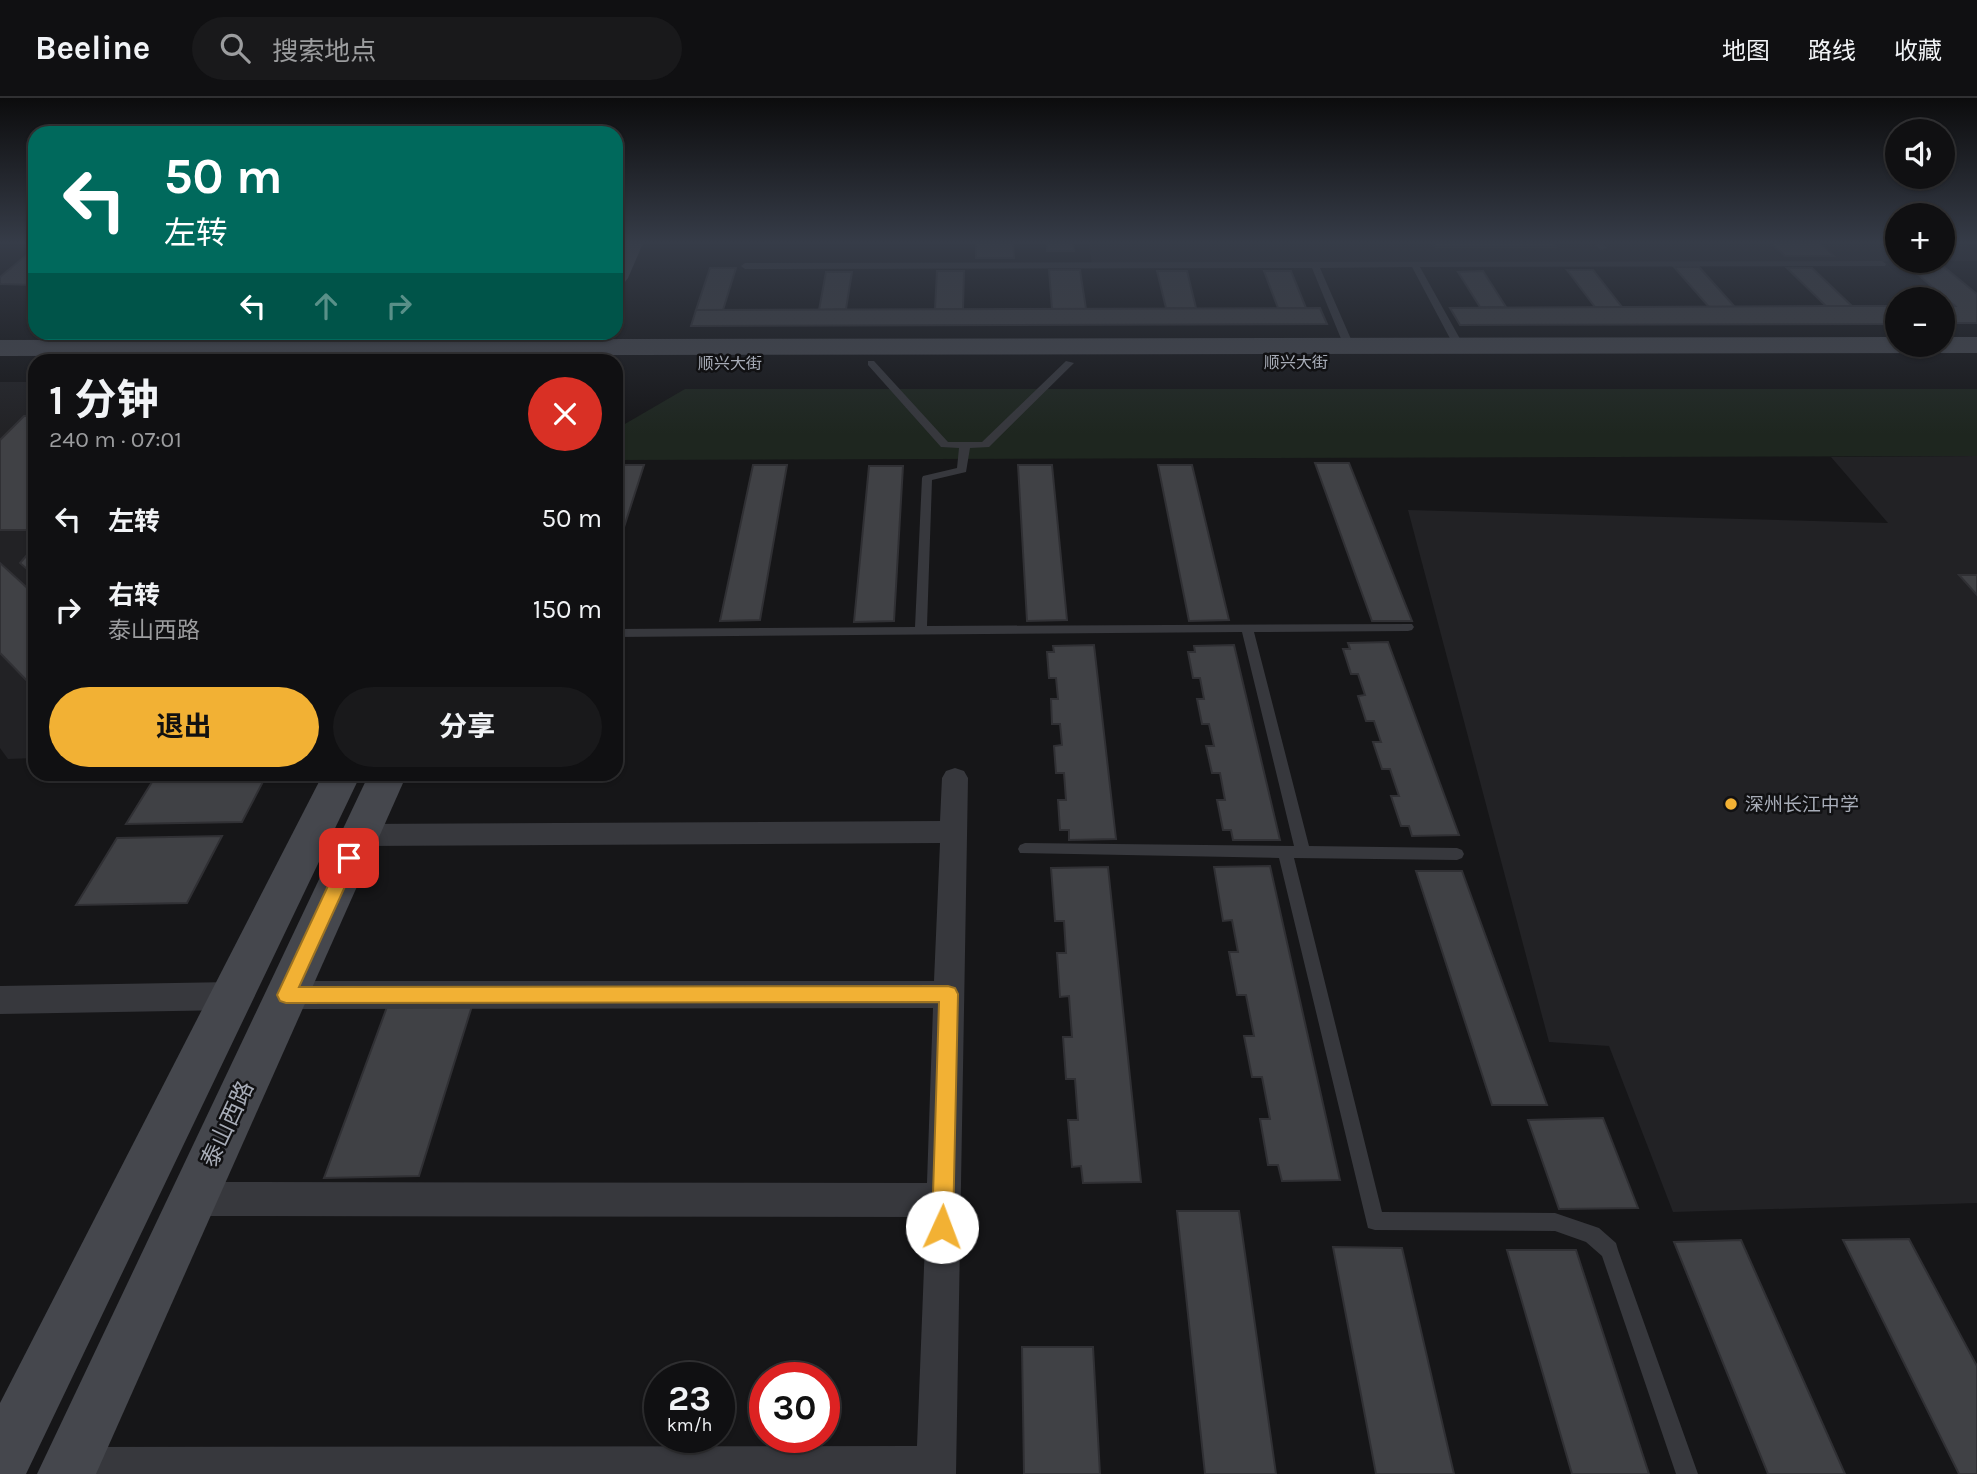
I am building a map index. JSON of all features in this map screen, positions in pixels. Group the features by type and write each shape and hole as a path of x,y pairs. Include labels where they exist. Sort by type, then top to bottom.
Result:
{"main road":[{"name":"顺兴大街","path":"0,348 1977,345"},
{"name":"顺兴大街","path":"623,363 1977,361"},
{"path":"0,364 28,364"},
{"path":"1,1461 339,781"},
{"name":"泰山西路","path":"68,1471 385,781"}],"street":[{"path":"68,1471 936,1470 954,778"},
{"path":"360,835 953,832"},
{"path":"286,995 948,994"},
{"path":"0,1000 232,996"},
{"path":"193,1199 943,1200"}],"lane":[{"path":"1332,305 1349,346"},
{"path":"1437,305 1459,346"},
{"path":"870,363 945,445 985,445 1069,363"},
{"path":"921,631 927,478 962,471 965,445"},
{"path":"623,633 1408,627"},
{"path":"1247,628 1375,1221 1555,1222 1592,1235 1609,1250 1687,1474"},
{"path":"1025,849 1457,854"}],"shaded area":[{"path":"0,382 28,382 28,758 8,759 0,748"},
{"path":"685,389 1977,389 1977,456 623,460 623,425"},
{"name":"深州长江中学","path":"1977,456 1977,1203 1673,1212 1609,1046 1549,1042 1408,510 1888,523 1831,457"}],"building":[{"path":"698,305 724,305 723,310 696,310"},
{"path":"820,305 847,305 846,309 819,310"},
{"path":"935,305 963,305 963,309 935,309"},
{"path":"1052,305 1085,305 1086,309 1052,309"},
{"path":"1165,305 1195,305 1196,308 1166,308"},
{"path":"1277,305 1305,305 1306,308 1278,308"},
{"path":"1479,305 1506,307 1480,307"},
{"path":"1594,305 1622,307 1595,307"},
{"path":"1707,305 1735,307 1709,307"},
{"path":"1955,305 1977,305 1977,323 1955,323"},
{"path":"1885,306 1885,324 1460,325 1450,308"},
{"path":"1320,308 1327,324 691,326 696,310"},
{"path":"24,416 28,416 28,530 0,530 0,440"},
{"path":"1315,463 1349,463 1412,621 1372,621"},
{"path":"623,465 644,465 623,530"},
{"path":"753,465 787,465 760,620 720,621"},
{"path":"1018,465 1052,465 1067,620 1027,621"},
{"path":"1158,465 1192,465 1229,620 1189,621"},
{"path":"869,466 903,466 894,621 854,622"},
{"path":"28,554 28,570 20,563"},
{"path":"0,563 28,589 28,682 0,653"},
{"path":"1959,575 1977,575 1977,595"},
{"path":"1388,642 1459,835 1412,836 1409,826 1401,826 1391,796 1399,796 1390,769 1382,769 1373,742 1381,742 1374,721 1366,721 1358,696 1365,695 1358,674 1351,674 1343,649 1350,649 1348,643"},
{"path":"1094,645 1116,839 1069,840 1069,830 1060,830 1058,800 1066,800 1064,773 1056,773 1054,746 1062,745 1060,724 1052,724 1051,699 1058,699 1056,678 1049,678 1047,652 1054,652 1053,646"},
{"path":"1234,645 1280,840 1233,840 1231,830 1223,830 1217,800 1225,800 1220,773 1212,773 1206,746 1214,746 1209,724 1202,724 1197,699 1204,699 1200,678 1193,678 1188,652 1195,652 1194,646"},
{"path":"153,781 263,781 242,822 126,824"},
{"path":"222,836 187,903 76,905 117,838"},
{"path":"1270,866 1340,1180 1282,1181 1278,1165 1268,1165 1260,1119 1270,1119 1262,1077 1252,1077 1244,1036 1254,1036 1246,995 1237,995 1229,952 1238,952 1232,920 1223,921 1214,867"},
{"path":"1108,867 1141,1182 1083,1183 1081,1166 1072,1167 1068,1120 1078,1120 1075,1079 1066,1079 1063,1037 1072,1037 1069,996 1060,997 1057,953 1066,953 1064,921 1055,921 1051,868"},
{"path":"1416,871 1462,871 1547,1105 1492,1105"},
{"path":"472,1006 419,1176 324,1178 387,1007"},
{"path":"1603,1118 1638,1208 1559,1209 1528,1120"},
{"path":"1177,1211 1239,1211 1276,1474 1205,1474"},
{"path":"1909,1239 1977,1366 1977,1474 1959,1474 1843,1240"},
{"path":"1741,1240 1845,1474 1768,1474 1674,1242"},
{"path":"1333,1247 1402,1248 1454,1474 1376,1474"},
{"path":"1507,1250 1576,1250 1649,1474 1572,1474"},
{"path":"1022,1347 1093,1347 1100,1474 1024,1474"}],"place":[{"name":"深州长江中学","path":"1731,804"}],"route":[{"path":"349,858 286,995 948,994 942,1227"}]}
